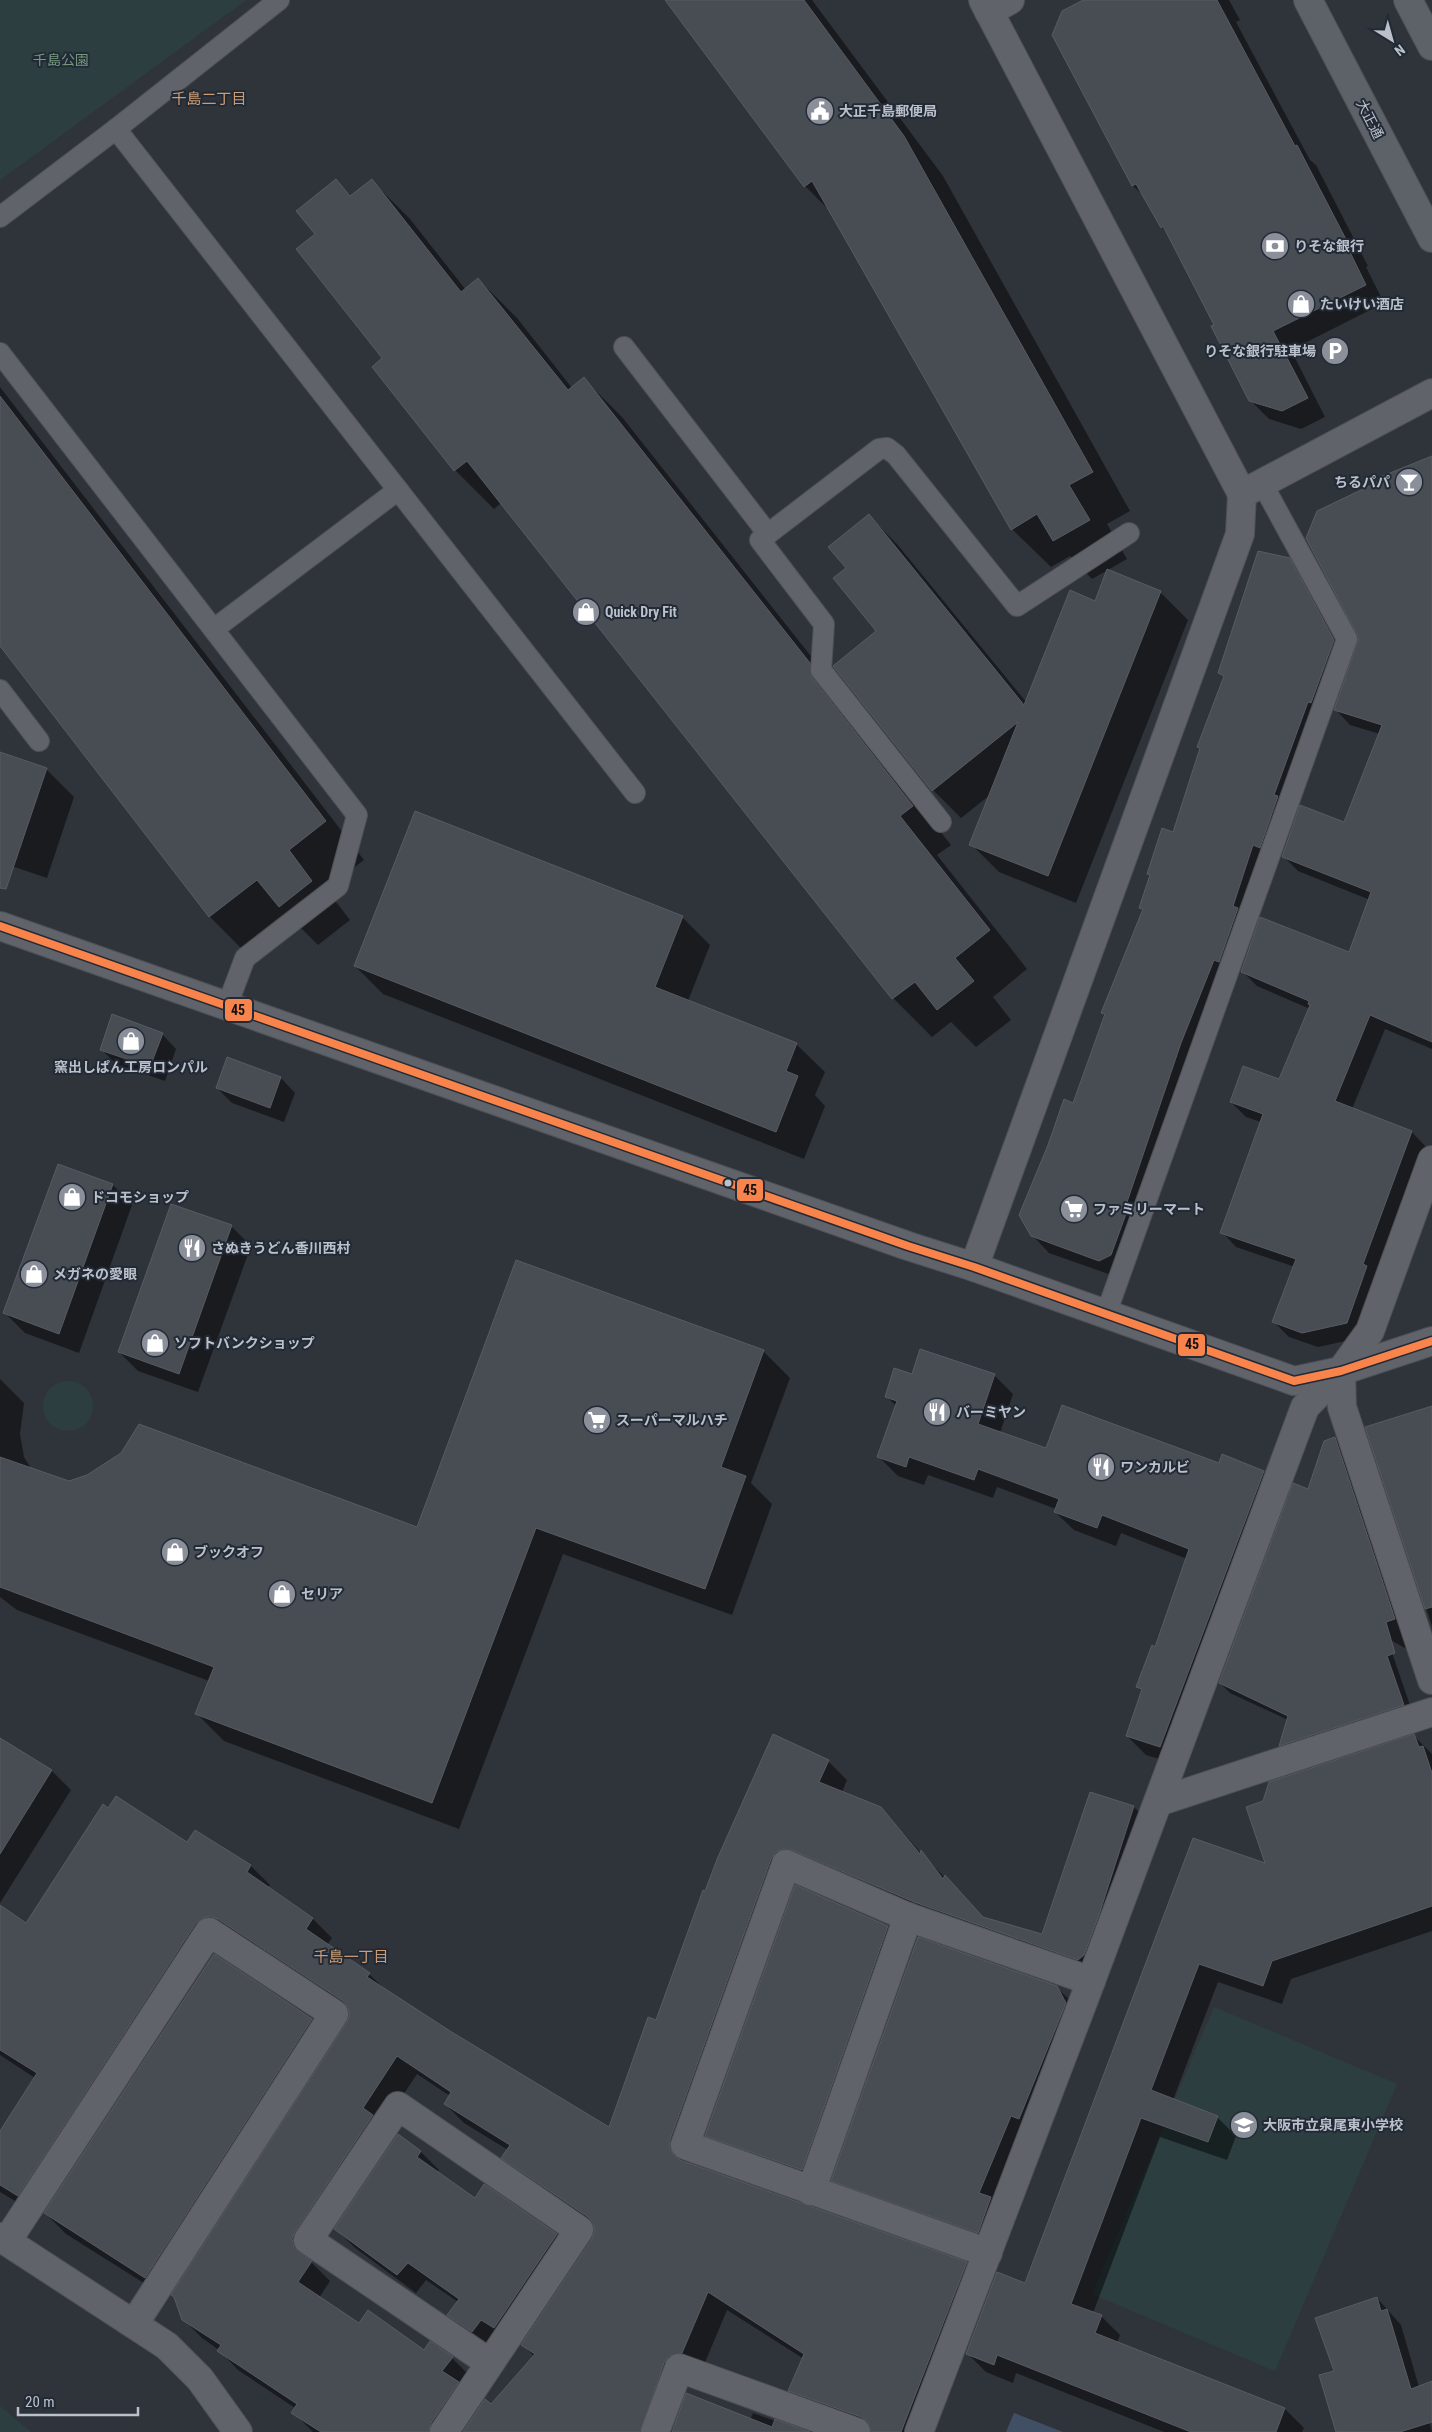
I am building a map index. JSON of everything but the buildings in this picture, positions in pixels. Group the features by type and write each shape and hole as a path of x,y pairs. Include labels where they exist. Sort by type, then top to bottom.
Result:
{"main road":[{"name":"大正通","path":"1308,0 1432,238"},
{"path":"1408,0 1432,46"}],"street":[{"path":"974,1267 1240,534 1252,488 994,4"},
{"path":"1252,488 1432,392"},
{"path":"0,926 908,1246 974,1267 1294,1382 1341,1371 1432,1341"},
{"path":"920,2432 1305,1407 1341,1371 1370,1331 1432,1160"},
{"path":"1341,1371 1342,1407 1432,1680"},
{"path":"1158,1802 1432,1712"},
{"path":"988,2253 685,2145 786,1864 908,1917 1091,1981"},
{"path":"811,2190 908,1917"},
{"path":"134,2324 334,2014 208,1932 3,2239 167,2346 200,2378 238,2432"},
{"path":"444,2432 579,2230 398,2106 308,2240 490,2363"},
{"path":"655,2432 679,2368 856,2432"}],"lane":[{"path":"0,217 116,129 279,0"},
{"path":"116,129 635,793"},
{"path":"624,347 768,534"},
{"path":"0,353 357,815 338,886 245,958 227,1006"},
{"path":"941,822 821,670 824,624 760,540 879,449 887,448 896,455 1018,606 1129,534"},
{"path":"1106,1314 1347,640 1252,488"},
{"path":"214,629 398,490"},
{"path":"0,690 39,741"}],"green space":[{"name":"千島公園","path":"0,0 246,0 0,180"},
{"path":"63,1381 73,1381 86,1388 93,1401 93,1411 86,1424 73,1431 63,1431 54,1427 47,1420 43,1411 43,1401 47,1392 54,1385"},
{"path":"1214,2007 1397,2084 1275,2371 1092,2294"},
{"path":"0,2406 31,2432 0,2432"}],"water":[{"path":"1014,2413 1063,2432 1006,2432"}],"transit line":[{"name":"45","path":"0,926 1294,1381 1341,1371 1432,1341"}],"place":[{"name":"大正千島郵便局","path":"820,111"},
{"name":"りそな銀行","path":"1275,246"},
{"name":"たいけい酒店","path":"1301,304"},
{"name":"りそな銀行駐車場","path":"1335,351"},
{"name":"ちるパパ","path":"1409,482"},
{"name":"Quick Dry Fit","path":"586,612"},
{"name":"窯出しぱん工房ロンパル","path":"131,1041"},
{"name":"ドコモショップ","path":"72,1197"},
{"name":"ファミリーマート","path":"1074,1209"},
{"name":"さぬきうどん香川西村","path":"192,1248"},
{"name":"メガネの愛眼","path":"34,1274"},
{"name":"ソフトバンクショップ","path":"155,1343"},
{"name":"バーミヤン","path":"937,1412"},
{"name":"スーパーマルハチ","path":"597,1420"},
{"name":"ワンカルビ","path":"1101,1467"},
{"name":"ブックオフ","path":"175,1552"},
{"name":"セリア","path":"282,1594"},
{"name":"大阪市立泉尾東小学校","path":"1244,2125"}],"district":[{"name":"千島二丁目","path":"209,99"},
{"name":"千島一丁目","path":"351,1957"}]}
